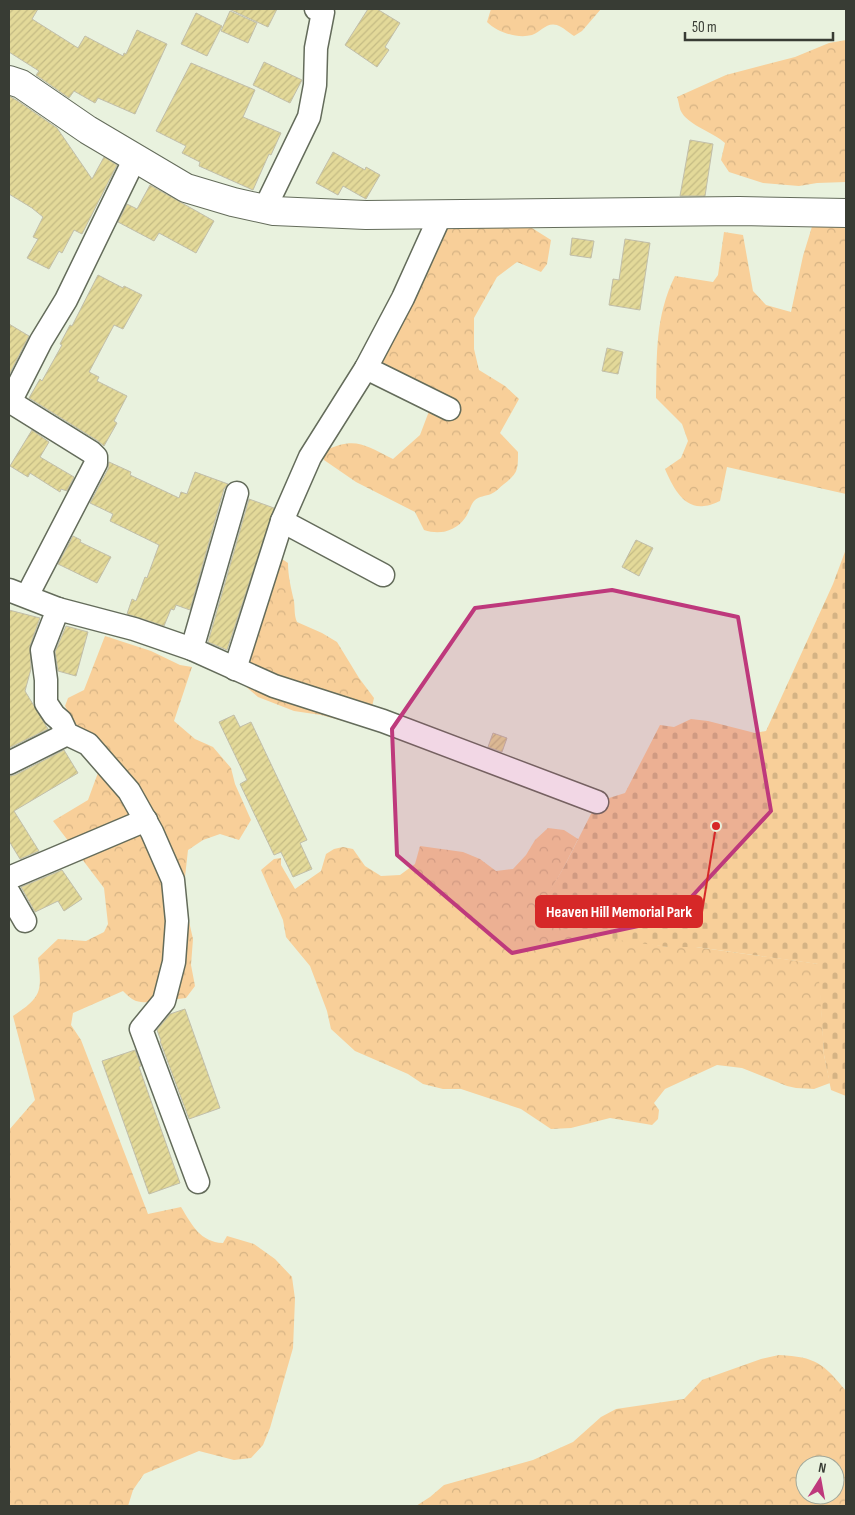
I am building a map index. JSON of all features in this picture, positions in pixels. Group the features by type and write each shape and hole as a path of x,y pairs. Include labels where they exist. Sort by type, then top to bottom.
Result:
{"street":[{"path":"264,210 309,117 315,85 316,48 321,10"},
{"path":"9,80 21,84 88,130 186,188 274,212 366,215 739,211 846,213"},
{"path":"135,158 66,300 41,341 10,401 96,457 96,463 18,593 58,609 134,629 192,649 274,686 383,721 597,802"},
{"path":"235,669 282,520 310,457 366,368 402,298 441,214"},
{"path":"366,368 450,409"},
{"path":"192,649 237,494"},
{"path":"282,520 383,575"},
{"path":"58,609 42,650 46,680 46,703 54,715 61,721 67,734 88,744 129,791 146,820 173,880 177,921 174,962 164,1001 141,1029 198,1182"},
{"path":"9,763 67,734"},
{"path":"9,878 146,820"},
{"path":"9,893 25,921"}],"highlighted area":[{"path":"612,590 738,617 771,811 671,919 512,953 397,855 392,729 475,608"}],"green space":[{"path":"491,9 601,9 582,31 574,36 553,24 535,34 520,36 502,32 491,26 487,22"},
{"path":"846,40 846,182 799,186 763,183 729,172 721,160 725,143 690,121 681,111 677,97 726,75 795,57 829,43"},
{"path":"814,220 846,226 846,494 727,467 720,501 706,506 690,504 679,495 665,469 681,458 688,441 682,424 656,398 658,336 668,291 675,276 713,282 718,275 724,232 743,235 753,291 766,305 791,312 803,256"},
{"path":"423,222 532,228 551,240 547,264 541,272 517,262 497,277 474,318 474,349 479,370 505,386 519,399 500,433 518,452 516,471 495,492 474,501 461,523 452,529 441,532 424,530 415,512 356,482 324,460 324,451 335,446 352,443 367,446 393,459 420,435 434,398 380,363 399,332 436,240"},
{"path":"846,549 846,1096 831,1090 824,1055 818,964 696,947 668,947 624,941 550,926 536,914 564,867 591,814 606,799 625,793 660,725 674,727 691,719 708,721 755,733 766,731 833,584"},
{"path":"282,559 288,563 297,622 337,642 374,698 368,724 358,725 321,715 294,711 258,697 238,680"},
{"path":"105,636 151,651 180,665 192,667 174,721 195,739 213,747 231,768 235,784 251,820 239,840 220,834 203,840 188,850 183,895 193,939 191,965 195,986 186,998 141,1002 132,999 123,991 73,1013 71,1025 81,1040 148,1214 181,1207 198,1231 208,1239 223,1243 227,1236 254,1244 275,1259 292,1277 295,1299 293,1348 270,1428 263,1445 251,1458 234,1460 199,1451 144,1474 133,1490 128,1506 9,1506 9,1130 35,1100 13,1016 30,1004 38,993 40,979 38,958 58,939 86,941 104,932 108,924 104,888 53,821 88,800 106,751 74,723 65,706 68,698 84,690"},
{"path":"548,828 564,830 578,839 537,914 550,926 668,947 696,947 819,964 824,1055 830,1083 814,1089 796,1088 742,1068 717,1065 665,1089 654,1103 659,1110 658,1119 652,1125 610,1118 571,1128 551,1129 521,1109 461,1089 443,1089 423,1084 408,1074 355,1051 331,1029 327,1011 310,966 286,937 283,920 261,870 274,859 281,858 281,865 295,889 321,871 326,854 334,849 343,847 353,849 365,866 381,876 400,875 415,864 420,846 463,852 480,859 496,871 513,869 526,855 535,840"},
{"path":"779,1355 810,1360 818,1363 831,1374 846,1391 846,1506 416,1506 444,1485 533,1460 573,1442 601,1417 616,1409 684,1399 702,1380 761,1359"}],"building":[{"path":"9,9 38,9 32,19 78,48 85,36 123,56 124,53 126,54 137,30 167,44 135,114 98,98 95,103 74,91 69,98 36,75 39,71 9,52"},
{"path":"229,9 277,9 268,27"},
{"path":"368,9 377,9 400,23 385,47 389,50 377,67 345,45"},
{"path":"230,11 257,23 248,43 221,31"},
{"path":"196,13 222,26 207,56 181,44"},
{"path":"264,62 302,80 290,103 253,85"},
{"path":"191,63 255,90 243,117 281,133 271,155 269,154 253,190 199,166 200,162 182,153 186,146 156,131"},
{"path":"9,96 57,128 92,179 104,157 117,165 82,234 74,230 62,253 59,251 49,269 27,258 38,239 33,237 43,217 9,194"},
{"path":"690,140 713,144 705,196 680,196"},
{"path":"333,152 365,170 366,167 380,175 366,199 343,186 338,195 316,183"},
{"path":"150,185 214,221 196,253 159,233 154,241 118,222 127,204 137,209"},
{"path":"572,238 594,241 591,258 570,255"},
{"path":"625,239 650,243 640,310 609,305 613,279 619,280"},
{"path":"98,275 142,295 123,329 114,325 89,372 99,377 97,381 127,396 114,421 117,423 104,446 29,398 40,379 42,381"},
{"path":"9,324 29,336 9,375"},
{"path":"607,348 623,352 618,374 602,371"},
{"path":"32,430 49,442 40,457 74,477 67,491 61,489 60,492 30,473 28,477 10,466"},
{"path":"109,462 131,472 130,475 179,498 181,492 187,494 195,472 228,484 224,489 190,610 176,605 174,610 171,609 164,626 127,614 132,599 136,601 145,577 147,578 159,545 110,521 113,514 90,503 108,469"},
{"path":"249,499 274,508 227,650 208,642"},
{"path":"73,536 81,540 80,542 111,557 97,583 58,564"},
{"path":"636,540 653,548 639,576 622,567"},
{"path":"9,610 40,618 30,646 31,669 25,691 48,729 9,748"},
{"path":"66,626 88,632 76,676 58,671 55,652"},
{"path":"234,715 240,727 251,722 307,840 300,843 312,869 293,877 281,852 274,855 240,784 247,780 219,722"},
{"path":"493,733 507,738 502,752 488,747"},
{"path":"64,750 78,773 14,811 39,851 20,859 9,841 9,776 15,775"},
{"path":"62,870 82,899 64,911 58,901 35,912 21,887"},
{"path":"185,1009 220,1108 189,1119 157,1030 170,1014"},
{"path":"135,1050 141,1066 139,1067 180,1183 149,1194 102,1061"}],"place":[{"name":"Heaven Hill Memorial Park","path":"716,826"}]}
